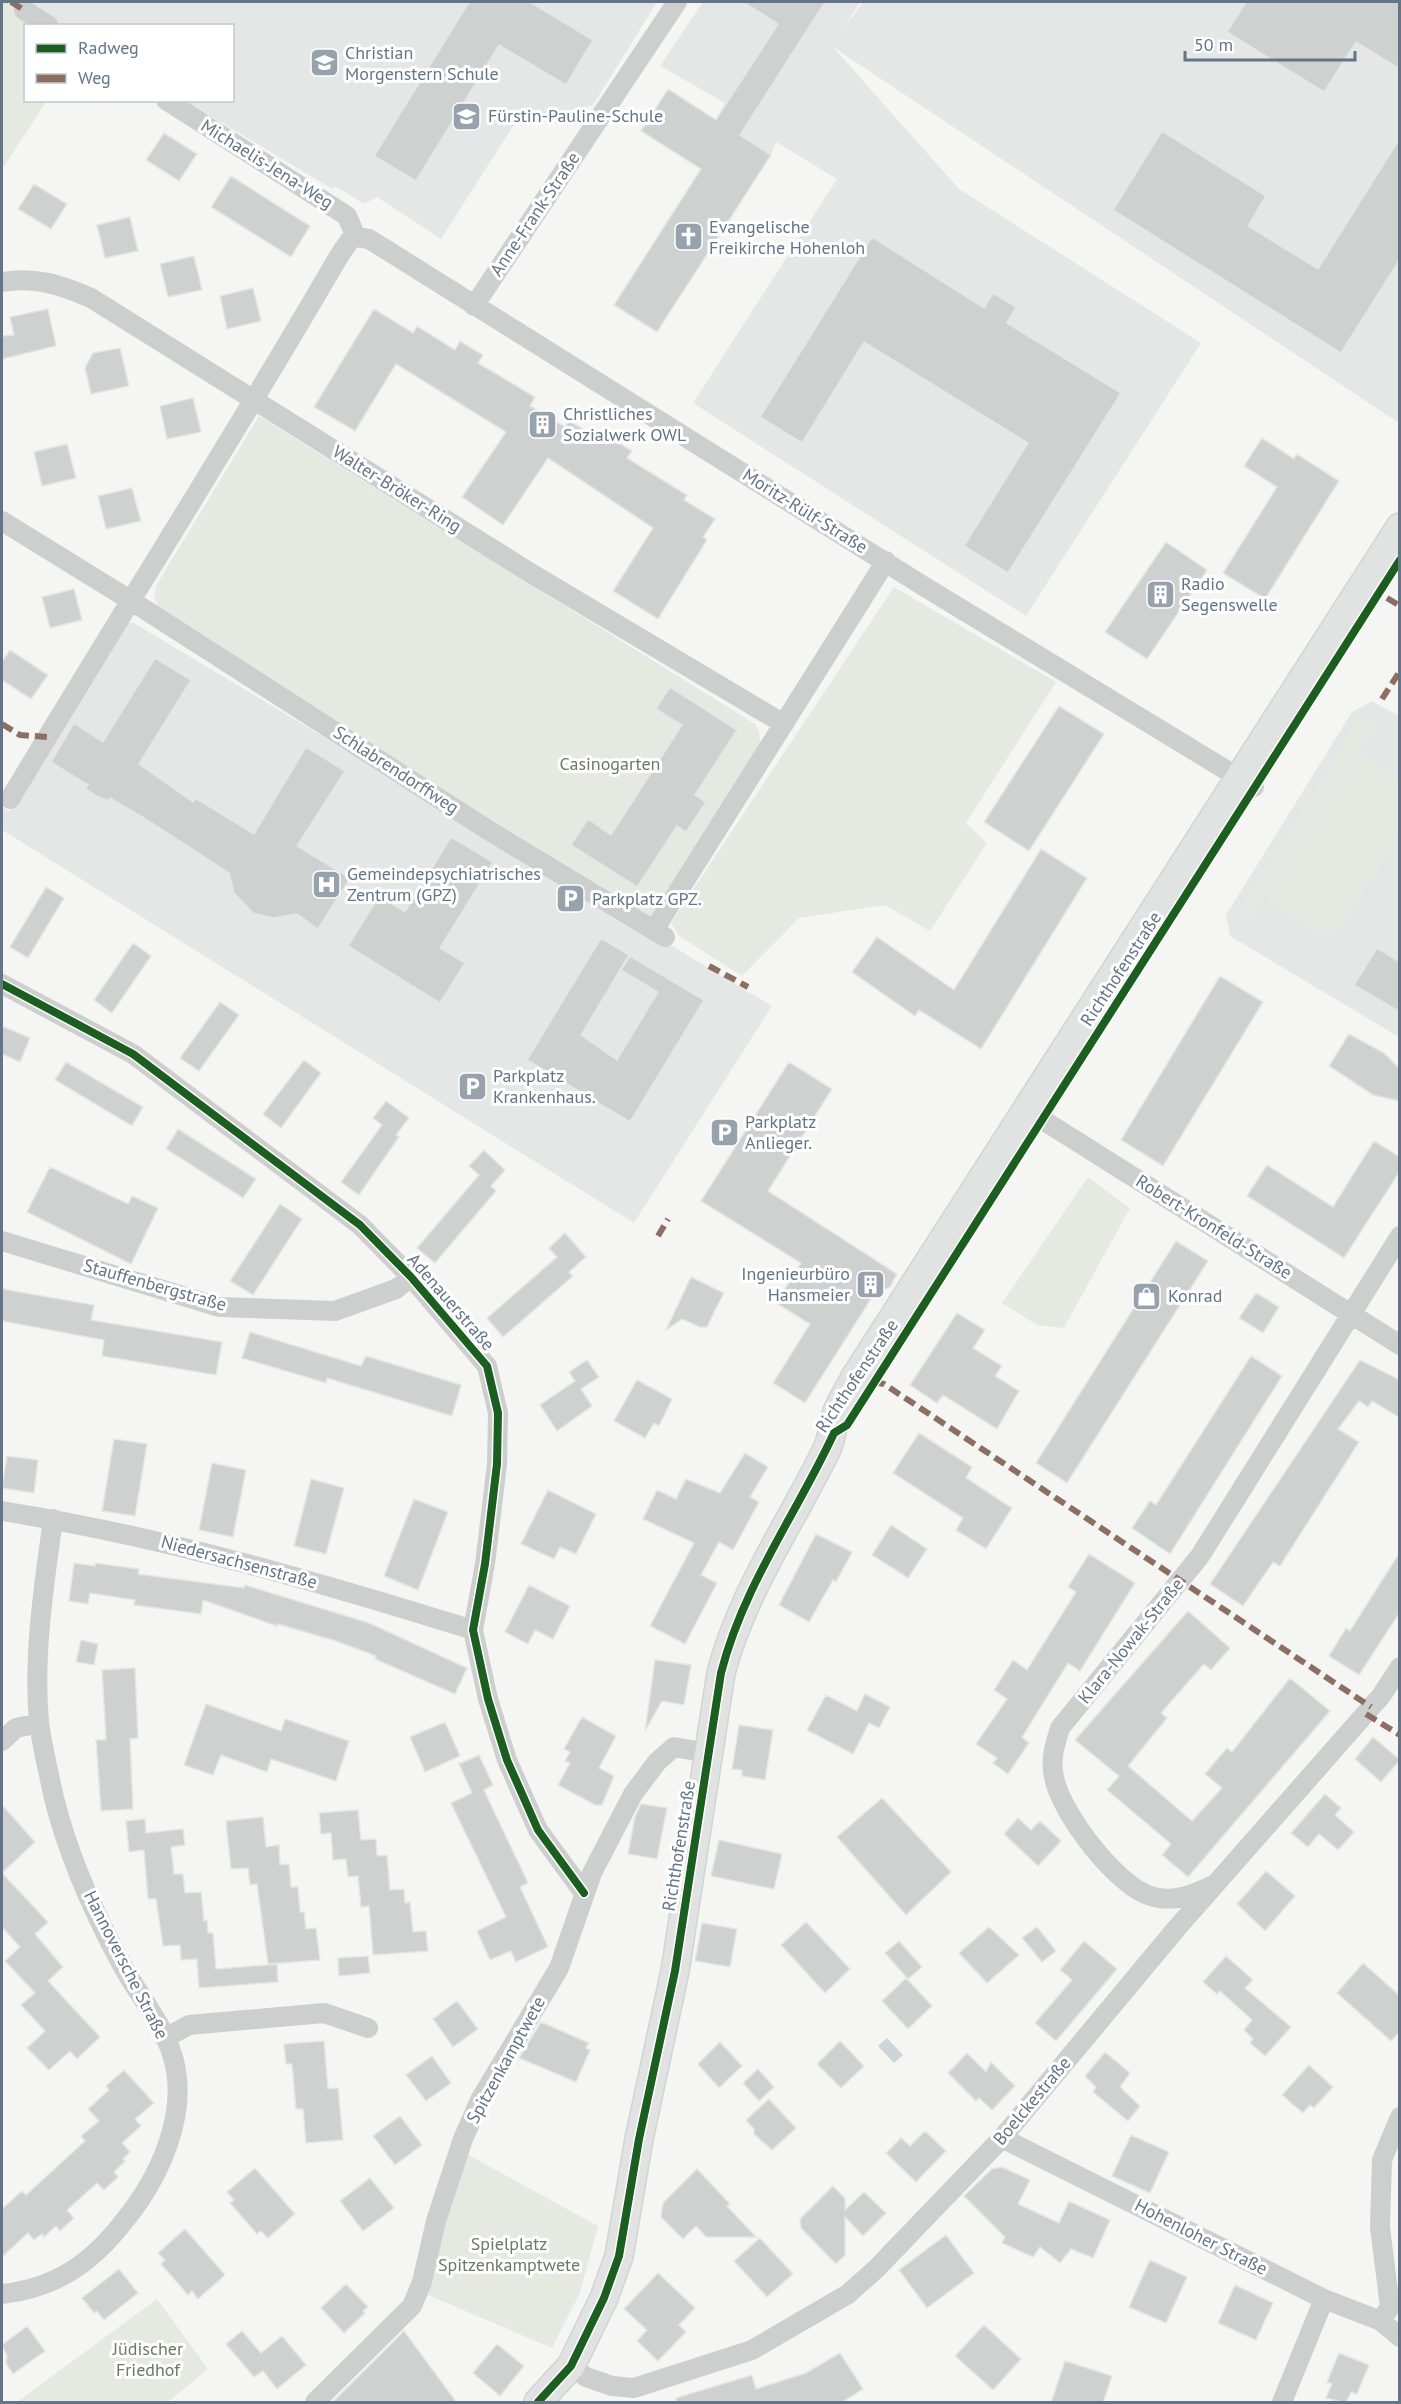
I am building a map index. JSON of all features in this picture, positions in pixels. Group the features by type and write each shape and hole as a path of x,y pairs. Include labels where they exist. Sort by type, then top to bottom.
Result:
{"street":[{"name":"Anne-Frank-Straße","path":"474,306 677,2"},
{"path":"24,10 46,24"},
{"name":"Michaelis-Jena-Weg","path":"169,102 347,216 356,237"},
{"name":"Moritz-Rülf-Straße","path":"356,237 369,238 474,306 1057,669 1246,782"},
{"path":"10,799 130,600 256,399 339,256 350,240 356,237"},
{"name":"Walter-Bröker-Ring","path":"2,282 40,280 91,298 520,566 784,724"},
{"path":"2,521 130,600"},
{"name":"Richthofenstraße","path":"538,2403 571,2366 604,2298 626,2230 639,2139 675,1971 721,1673 730,1643 776,1539 834,1433 835,1417 855,1377 1034,1114 1246,782 1400,527"},
{"name":"Richthofenstraße","path":"1246,782 1400,560"},
{"path":"784,724 886,561"},
{"name":"Schlabrendorffweg","path":"130,600 488,830 659,933 784,724"},
{"name":"Adenauerstraße","path":"2,984 133,1054 360,1225 411,1276 487,1366 498,1413 497,1464 485,1564 473,1630 488,1699 507,1760 538,1830 584,1893"},
{"name":"Robert-Kronfeld-Straße","path":"1034,1114 1400,1345"},
{"name":"Klara-Nowak-Straße","path":"1221,1880 1198,1892 1176,1899 1152,1897 1123,1880 1081,1831 1064,1803 1054,1778 1052,1753 1060,1728 1200,1556 1400,1236"},
{"name":"Stauffenbergstraße","path":"2,1241 219,1307 335,1311 396,1288 411,1276"},
{"name":"Niedersachsenstraße","path":"2,1511 152,1538 238,1559 473,1630"},
{"name":"Hannoversche Straße","path":"2,2294 22,2292 56,2282 84,2263 121,2226 145,2193 170,2137 176,2112 178,2082 174,2059 165,2038 122,1965 75,1865 54,1798 39,1723 38,1643 53,1519"},
{"name":"Boelckestraße","path":"571,2366 586,2377 612,2386 634,2388 752,2350 848,2294 876,2269 1002,2138 1176,1929 1381,1696 1400,1667"},
{"path":"2,1741 16,1728 39,1723"},
{"name":"Spitzenkamptwete","path":"315,2403 412,2306 422,2282 436,2221 463,2139 480,2100 559,1968 584,1893 633,1794 657,1762 674,1747 707,1753"},
{"path":"165,2038 189,2025 324,2013 368,2028"},
{"path":"1381,2321 1390,2307 1380,2227 1382,2160 1400,2117"},
{"name":"Hohenloher Straße","path":"1002,2138 1324,2299 1381,2321 1400,2337"},
{"path":"1281,2403 1324,2299"}],"shaded area":[{"path":"24,2 657,2 593,105 513,126 441,239 377,197 364,204 335,186 332,189 188,102 234,102 234,24 61,24"},
{"path":"703,2 860,2 842,30 863,2 1399,2 1399,423 833,47 959,189 1201,343 1026,616 693,403 837,179 776,142 771,155 716,120 725,103 660,66"},
{"name":"Gemeindepsychiatrisches Zentrum (GPZ)","path":"127,623 134,623 772,1006 634,1223 2,830 2,807 9,811 120,627"},
{"path":"1372,701 1399,716 1399,1037 1230,936 1226,915 1352,712"},
{"path":"887,2038 903,2055 894,2063 878,2046"}],"green space":[{"path":"2,2 7,2 34,24 24,24 24,102 46,102 2,169"},
{"name":"Casinogarten","path":"259,416 755,724 759,731 760,745 651,922 159,609 154,595 157,584"},
{"path":"894,587 1056,682 966,823 987,843 930,931 885,905 799,918 742,976 679,936 671,923"},
{"path":"1359,716 1376,726 1247,922 1236,915 1347,742 1345,740"},
{"path":"1361,755 1399,779 1399,835 1331,941 1267,900"},
{"path":"1088,1177 1130,1208 1064,1328 1037,1325 1002,1303"},
{"name":"Spielplatz Spitzenkamptwete","path":"465,2153 598,2226 580,2293 552,2348 428,2295 435,2272 440,2222"},
{"name":"Jüdischer Friedhof","path":"157,2299 208,2369 168,2402 17,2402"}],"building":[{"path":"469,2 530,2 593,40 566,85 499,45 416,181 374,156"},
{"name":"Evangelische Freikirche Hohenloh","path":"743,2 825,2 740,135 771,155 657,332 614,305 701,169 641,131 668,89 716,120 778,24"},
{"path":"1246,2 1400,2 1400,69 1356,42 1324,92 1227,32"},
{"path":"1162,131 1266,196 1248,226 1318,269 1400,138 1400,259 1341,353 1113,210"},
{"path":"164,133 197,154 179,181 146,160"},
{"path":"231,176 310,226 291,257 211,207"},
{"path":"34,184 67,204 51,229 18,209"},
{"path":"130,217 138,251 105,258 97,225"},
{"path":"872,237 984,308 993,293 1016,307 1007,323 1121,393 1008,573 964,546 1028,443 864,342 802,443 760,417"},
{"path":"194,256 202,290 168,297 160,264"},
{"path":"253,288 261,321 227,329 220,296"},
{"path":"48,309 56,346 2,359 2,336 14,335 10,317"},
{"path":"374,309 413,333 417,326 455,350 460,341 483,355 478,363 535,397 530,406 565,427 569,421 608,443 611,438 632,451 627,458 687,495 684,500 715,519 703,537 707,540 658,619 613,591 653,528 548,458 503,525 462,497 506,432 396,364 355,431 314,407"},
{"path":"120,348 129,386 91,394 85,368 93,353"},
{"path":"193,398 201,432 167,439 160,406"},
{"path":"1262,438 1294,459 1297,454 1339,481 1265,599 1223,573 1277,487 1244,466"},
{"path":"67,444 76,478 42,486 34,452"},
{"path":"132,488 141,521 106,529 98,496"},
{"name":"Radio Segenswelle","path":"1166,542 1207,570 1147,659 1105,632"},
{"path":"74,589 82,620 50,628 42,597"},
{"path":"10,650 48,675 31,699 2,680 2,662"},
{"path":"155,658 191,680 139,764 193,802 195,798 254,834 306,747 345,771 297,846 350,878 318,929 297,914 273,918 253,913 234,893 229,873 110,798 108,801 95,795 85,788 88,785 51,762 74,723 103,742"},
{"path":"670,687 737,730 695,795 706,802 686,832 677,826 637,887 571,845 588,819 611,835 682,725 656,709"},
{"path":"1059,706 1104,734 1029,851 984,822"},
{"path":"451,837 493,862 440,948 465,963 440,1003 348,946 379,896 405,912"},
{"path":"1041,849 1087,878 981,1049 919,1010 915,1016 852,972 877,937 954,990"},
{"path":"46,887 64,898 28,958 10,947"},
{"path":"601,938 629,955 581,1035 617,1060 658,992 621,970 630,956 704,1000 630,1122 527,1060"},
{"path":"133,943 151,956 112,1013 94,1000"},
{"path":"1377,948 1400,962 1400,1012 1354,985"},
{"path":"1220,976 1263,1002 1163,1166 1121,1140"},
{"path":"220,1002 239,1015 199,1071 180,1058"},
{"path":"2,1026 30,1038 20,1062 2,1054"},
{"path":"1349,1034 1384,1053 1400,1069 1400,1101 1373,1095 1329,1066"},
{"path":"304,1060 321,1073 281,1128 263,1114"},
{"path":"66,1062 143,1107 132,1126 55,1080"},
{"path":"789,1062 832,1089 768,1191 897,1274 890,1287 874,1294 805,1403 773,1383 810,1324 776,1303 801,1263 701,1201"},
{"path":"386,1101 409,1118 396,1135 399,1137 359,1195 341,1182 382,1125 373,1118"},
{"path":"178,1129 256,1179 243,1198 166,1149"},
{"path":"1374,1141 1400,1157 1400,1171 1344,1258 1247,1196 1267,1165 1333,1207"},
{"path":"484,1150 505,1170 491,1186 496,1191 435,1263 417,1248 479,1175 469,1166"},
{"path":"50,1167 128,1204 132,1196 158,1208 131,1264 27,1212"},
{"path":"280,1204 302,1219 253,1295 230,1281"},
{"path":"565,1233 586,1257 569,1272 573,1276 503,1337 487,1318 557,1257 549,1248"},
{"path":"1176,1241 1208,1261 1067,1483 1036,1463"},
{"path":"691,1277 724,1293 707,1327 700,1327 682,1319 666,1330"},
{"path":"2,1289 94,1305 91,1320 222,1342 216,1375 102,1356 104,1340 2,1321"},
{"path":"1256,1293 1279,1307 1263,1333 1239,1318"},
{"path":"957,1313 985,1330 973,1348 1002,1366 995,1376 1019,1391 997,1429 943,1395 937,1403 910,1385"},
{"path":"250,1332 361,1366 366,1356 461,1385 452,1416 327,1378 326,1383 242,1358"},
{"path":"1251,1356 1282,1376 1170,1554 1132,1528 1150,1501 1156,1505"},
{"path":"587,1360 599,1377 581,1389 592,1406 557,1431 540,1405 575,1381 569,1372"},
{"path":"1360,1360 1400,1380 1400,1418 1372,1401 1368,1407 1359,1401 1338,1429 1359,1442 1280,1566 1273,1562 1243,1606 1210,1584"},
{"path":"637,1380 672,1399 659,1426 654,1423 645,1438 614,1421"},
{"path":"919,1433 972,1467 966,1478 1012,1508 986,1549 956,1530 963,1518 893,1473"},
{"path":"114,1439 147,1444 135,1516 102,1511"},
{"path":"745,1453 768,1467 750,1497 759,1502 733,1550 719,1542 701,1575 717,1583 685,1644 650,1626 694,1543 643,1519 657,1490 676,1499 686,1479 720,1493"},
{"path":"7,1456 38,1460 34,1493 2,1488"},
{"path":"212,1463 246,1470 233,1537 199,1530"},
{"path":"311,1479 344,1488 326,1554 294,1546"},
{"path":"548,1490 596,1514 576,1554 560,1547 554,1559 521,1544"},
{"path":"414,1499 448,1512 418,1590 384,1576"},
{"path":"891,1525 927,1549 908,1578 872,1555"},
{"path":"816,1534 852,1552 836,1582 833,1580 809,1622 779,1605"},
{"path":"1400,1552 1400,1612 1359,1675 1329,1656 1346,1628 1350,1631"},
{"path":"1089,1554 1135,1583 1080,1671 1068,1663 1022,1737 1029,1743 1008,1774 993,1763 997,1758 976,1744 1007,1699 994,1690 1013,1660 1027,1670 1076,1592 1068,1587"},
{"path":"74,1563 95,1566 95,1563 139,1569 138,1574 244,1588 245,1585 369,1623 467,1668 455,1694 375,1659 376,1656 339,1642 278,1624 277,1626 203,1600 201,1614 134,1605 135,1600 90,1593 88,1604 69,1601"},
{"path":"529,1585 570,1606 553,1639 535,1630 528,1644 505,1632"},
{"path":"1188,1611 1230,1648 1211,1670 1204,1664 1161,1713 1167,1718 1128,1766 1192,1821 1222,1788 1205,1774 1227,1748 1232,1752 1290,1678 1330,1711 1188,1877 1162,1855 1171,1844 1107,1790 1119,1776 1075,1740"},
{"path":"81,1640 98,1644 94,1665 76,1662"},
{"path":"655,1660 691,1665 684,1705 662,1701 645,1731"},
{"path":"135,1668 138,1738 130,1739 133,1809 101,1811 96,1740 106,1740 102,1670"},
{"path":"865,1694 890,1707 879,1728 869,1723 853,1754 807,1730 826,1695 857,1711"},
{"path":"206,1704 281,1731 285,1719 349,1741 336,1781 271,1759 267,1772 221,1755 213,1775 184,1765"},
{"path":"582,1717 616,1736 599,1768 614,1776 602,1805 595,1805 558,1785 570,1763 565,1761 570,1752 564,1749"},
{"path":"445,1722 460,1756 425,1772 410,1737"},
{"path":"739,1725 773,1730 765,1780 742,1776 742,1770 732,1769"},
{"path":"1373,1737 1400,1760 1381,1782 1355,1759"},
{"path":"479,1755 493,1785 484,1790 528,1883 520,1887 548,1947 516,1962 511,1951 490,1960 477,1931 506,1917 451,1803 472,1793 459,1764"},
{"path":"1325,1794 1341,1808 1335,1815 1354,1832 1338,1850 1319,1834 1308,1847 1291,1833"},
{"path":"882,1798 951,1872 906,1915 837,1837"},
{"path":"641,1804 667,1808 657,1859 628,1854 635,1817"},
{"path":"2,1805 35,1842 2,1873"},
{"path":"358,1810 361,1840 376,1839 377,1856 387,1855 390,1890 404,1889 405,1903 410,1902 413,1932 426,1931 428,1951 373,1955 369,1906 361,1907 358,1876 348,1877 346,1859 333,1860 331,1833 321,1834 319,1813"},
{"path":"263,1817 266,1847 279,1845 280,1865 289,1864 291,1887 298,1887 300,1912 304,1912 306,1929 316,1928 320,1960 268,1964 257,1884 250,1885 248,1868 231,1869 226,1821"},
{"path":"1018,1818 1031,1830 1040,1821 1061,1841 1038,1866 1004,1834"},
{"path":"145,1819 146,1833 183,1829 185,1845 171,1847 174,1874 183,1874 185,1893 201,1892 204,1921 207,1920 208,1933 213,1933 216,1969 277,1964 278,1982 199,1988 197,1959 181,1960 180,1945 163,1946 156,1899 148,1899 144,1850 129,1852 126,1821"},
{"path":"719,1840 782,1854 774,1889 711,1876"},
{"path":"1266,1871 1295,1896 1265,1931 1237,1904"},
{"path":"2,1873 48,1922 35,1934 63,1967 48,1981 100,2037 77,2059 70,2051 49,2070 27,2048 45,2031 21,2005 35,1993 5,1961 20,1947 2,1927"},
{"path":"806,1922 850,1969 825,1993 781,1945"},
{"path":"702,1923 737,1929 730,1967 695,1961"},
{"path":"989,1927 1019,1955 987,1983 959,1953"},
{"path":"1037,1927 1056,1951 1042,1962 1022,1938"},
{"path":"899,1941 922,1967 908,1979 885,1953"},
{"path":"1084,1941 1117,1969 1056,2041 1035,2023 1072,1980 1060,1970"},
{"path":"368,1956 370,1973 339,1976 338,1958"},
{"path":"1226,1956 1253,1980 1245,1988 1291,2027 1265,2056 1250,2043 1253,2039 1244,2030 1252,2020 1220,1991 1217,1994 1203,1982"},
{"path":"1363,1963 1400,1996 1400,2032 1391,2041 1337,1993"},
{"path":"906,1978 932,2006 908,2029 882,2001"},
{"path":"457,2001 478,2029 453,2047 433,2019"},
{"path":"541,2022 589,2043 586,2048 590,2050 576,2082 519,2058"},
{"path":"324,2041 328,2089 338,2088 343,2140 306,2143 303,2109 296,2109 292,2064 286,2064 284,2044"},
{"path":"840,2041 864,2066 841,2088 817,2064"},
{"path":"720,2042 742,2066 719,2088 698,2064"},
{"path":"1105,2052 1130,2073 1120,2087 1140,2106 1128,2121 1093,2092 1096,2087 1085,2076"},
{"path":"967,2053 986,2072 991,2062 1015,2086 992,2110 979,2098 976,2101 948,2073"},
{"path":"432,2056 451,2083 426,2101 406,2075"},
{"path":"1309,2065 1333,2087 1314,2108 1310,2105 1303,2113 1282,2095"},
{"path":"758,2069 774,2087 759,2101 743,2083"},
{"path":"124,2070 154,2103 135,2119 141,2126 122,2143 130,2152 114,2172 118,2177 104,2190 97,2183 67,2210 74,2218 60,2231 56,2226 44,2237 42,2234 34,2240 28,2233 2,2257 2,2209 22,2191 26,2195 85,2141 81,2136 99,2121 88,2109 109,2090 106,2086"},
{"path":"769,2099 796,2128 772,2150 754,2134 754,2129 746,2120"},
{"path":"400,2116 422,2145 395,2165 373,2136"},
{"path":"925,2131 946,2151 916,2182 886,2153 901,2138 910,2146"},
{"path":"1131,2135 1169,2152 1150,2193 1112,2176"},
{"path":"1002,2167 1030,2180 1018,2204 1059,2223 1069,2201 1110,2220 1093,2258 1071,2249 1060,2263 1040,2247 1033,2257 1002,2243 1005,2237 964,2196 992,2169"},
{"path":"255,2168 295,2214 268,2238 261,2231 257,2234 230,2203 234,2200 227,2192"},
{"path":"697,2169 730,2204 727,2206 756,2237 706,2237 696,2226 683,2239 661,2217 663,2203"},
{"path":"370,2178 394,2208 363,2231 340,2201"},
{"path":"833,2186 845,2198 845,2210 864,2192 886,2213 863,2236 845,2217 845,2255 836,2264 801,2228 800,2219"},
{"path":"185,2229 225,2275 198,2299 192,2291 188,2295 161,2264 165,2260 158,2253"},
{"path":"946,2235 974,2273 927,2308 899,2270"},
{"path":"760,2238 793,2274 767,2297 734,2261"},
{"path":"1150,2260 1187,2277 1166,2323 1129,2307"},
{"path":"119,2269 138,2293 104,2320 97,2311 94,2313 82,2298"},
{"path":"658,2273 695,2308 679,2325 686,2332 658,2361 637,2341 647,2330 624,2309"},
{"path":"346,2284 368,2307 363,2311 365,2313 344,2333 321,2308"},
{"path":"1235,2285 1273,2303 1256,2340 1218,2323"},
{"path":"984,2325 1021,2359 993,2390 955,2356"},
{"path":"27,2326 45,2351 13,2374 6,2363 7,2356 2,2345"},
{"path":"242,2331 261,2353 282,2336 306,2365 277,2389 263,2371 254,2377 226,2344"},
{"path":"404,2331 457,2403 332,2403"},
{"path":"497,2344 524,2366 500,2396 473,2373"},
{"path":"840,2353 863,2389 841,2403 677,2403 676,2398 752,2375 756,2389 806,2373"},
{"path":"1339,2353 1369,2365 1357,2394 1351,2392 1346,2403 1326,2398 1332,2384 1327,2382"},
{"path":"1065,2361 1112,2376 1103,2403 1051,2403"}],"marked path":[{"path":"11,2 24,10"},
{"path":"1387,598 1400,606"},
{"path":"1382,699 1400,671"},
{"path":"2,724 20,735 47,737"},
{"path":"709,966 748,987"},
{"path":"658,1236 668,1219"},
{"path":"873,1382 884,1384 1371,1707"},
{"path":"1366,1714 1400,1735"}],"cycle path":[{"path":"538,2402 571,2366 604,2298 619,2256 639,2139 675,1971 721,1673 731,1641 757,1580 834,1433 847,1425 1400,560"},
{"path":"2,984 133,1054 360,1225 411,1277 487,1366 498,1413 497,1464 485,1564 473,1630 488,1699 507,1760 538,1830 584,1893"}],"place":[{"name":"Christian Morgenstern Schule","path":"324,63"},
{"name":"Fürstin-Pauline-Schule","path":"467,116"},
{"name":"Evangelische Freikirche Hohenloh","path":"688,237"},
{"name":"Christliches Sozialwerk OWL","path":"542,424"},
{"name":"Radio Segenswelle","path":"1160,594"},
{"name":"Gemeindepsychiatrisches Zentrum (GPZ)","path":"326,884"},
{"name":"Parkplatz GPZ.","path":"571,899"},
{"name":"Parkplatz Krankenhaus.","path":"472,1086"},
{"name":"Parkplatz Anlieger.","path":"724,1132"},
{"name":"Ingenieurbüro Hansmeier","path":"871,1284"},
{"name":"Konrad","path":"1147,1296"}]}
